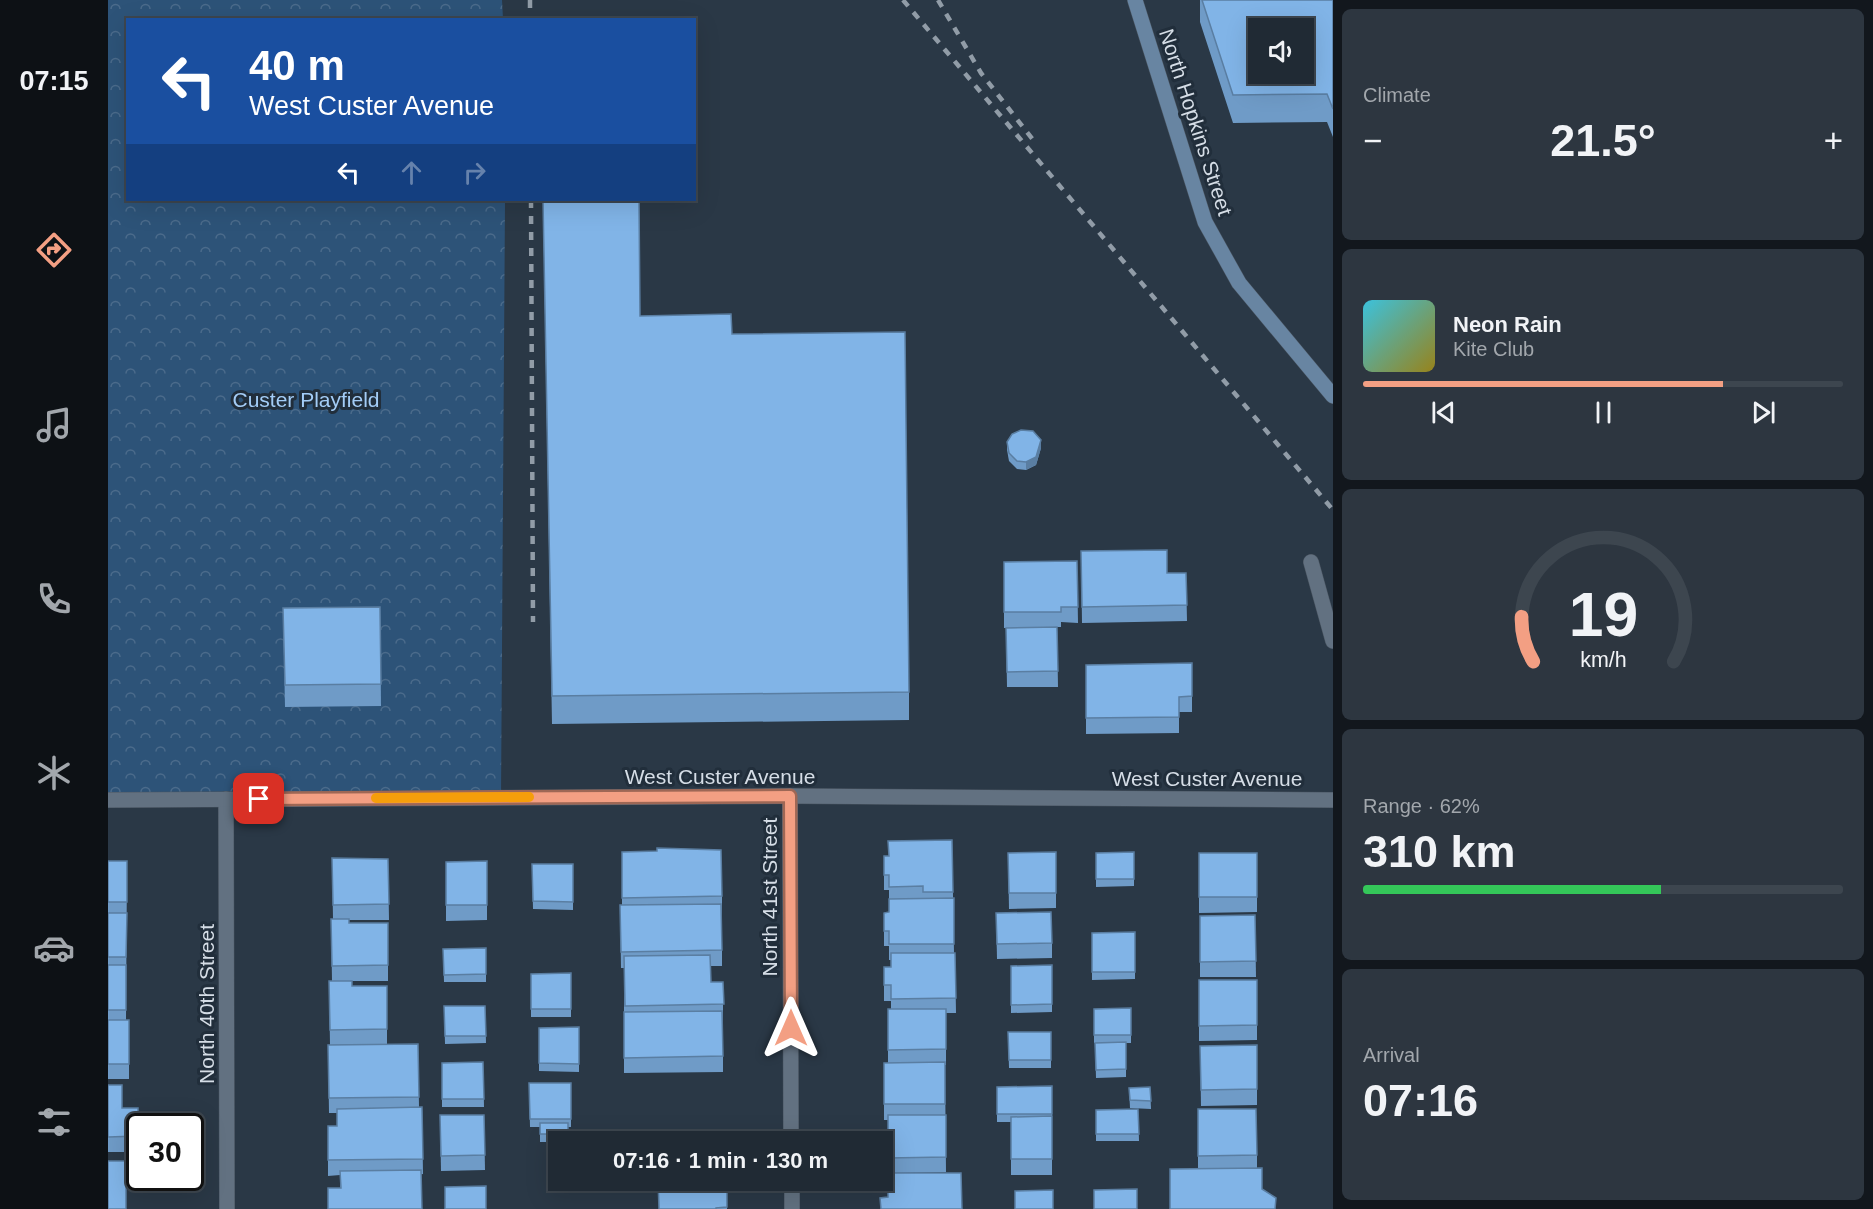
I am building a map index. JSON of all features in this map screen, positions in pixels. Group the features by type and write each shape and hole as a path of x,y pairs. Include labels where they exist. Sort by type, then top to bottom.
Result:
{"main road":[{"name":"North Hopkins Street","path":"1135,0 1205,222 1239,283 1333,396"}],"street":[{"path":"1311,562 1333,641"},
{"name":"West Custer Avenue","path":"108,800 790,796 1333,800"},
{"name":"North 41st Street","path":"790,796 791,1131"},
{"name":"North 40th Street","path":"226,799 227,1209"},
{"path":"792,1191 792,1209"}],"green space":[{"name":"Custer Playfield","path":"108,0 502,0 503,18 126,18 126,201 505,201 501,797 108,800"}],"building":[{"path":"1202,0 1333,0 1333,109 1327,94 1233,95"},
{"path":"543,201 639,201 640,316 731,314 732,334 905,332 909,692 552,696"},
{"path":"1021,430 1033,431 1041,440 1036,457 1026,462 1017,461 1009,453 1007,442 1012,434"},
{"path":"1167,550 1167,573 1186,573 1187,605 1082,607 1081,551"},
{"path":"1077,561 1078,607 1061,607 1061,612 1004,612 1004,562"},
{"path":"380,607 381,684 285,685 283,608"},
{"path":"1057,627 1058,671 1007,672 1006,628"},
{"path":"1192,663 1192,696 1179,697 1179,717 1086,718 1086,665"},
{"path":"952,840 953,892 923,892 923,886 889,887 889,875 884,875 884,856 889,856 888,841"},
{"path":"657,848 721,850 722,896 622,898 622,852 657,851"},
{"path":"1056,852 1056,893 1009,893 1008,853"},
{"path":"1134,852 1134,879 1096,879 1096,853"},
{"path":"1199,853 1257,853 1257,897 1199,897"},
{"path":"332,858 388,859 389,904 333,905"},
{"path":"108,861 127,861 127,902 108,902"},
{"path":"487,861 487,905 446,905 446,862"},
{"path":"532,864 573,864 573,902 533,901"},
{"path":"954,898 954,944 889,944 889,931 884,931 884,913 889,912 889,899"},
{"path":"721,904 722,950 621,952 620,905"},
{"path":"1051,912 1052,943 997,944 996,913"},
{"path":"108,913 127,913 126,957 108,957"},
{"path":"1255,915 1256,961 1200,962 1200,916"},
{"path":"331,919 349,919 349,923 388,923 388,965 332,966"},
{"path":"1135,932 1135,972 1092,972 1092,933"},
{"path":"486,948 486,974 444,975 443,949"},
{"path":"891,953 955,953 956,998 891,999 891,985 884,985 884,967 891,967"},
{"path":"710,955 711,982 723,982 724,1004 625,1006 624,956"},
{"path":"108,965 126,965 126,1010 108,1010"},
{"path":"1052,965 1052,1004 1011,1005 1011,966"},
{"path":"571,973 571,1009 531,1009 531,974"},
{"path":"1199,980 1257,980 1257,1025 1199,1026"},
{"path":"329,981 352,981 352,986 387,986 387,1029 330,1030"},
{"path":"444,1006 485,1006 486,1036 445,1036"},
{"path":"1131,1008 1131,1035 1094,1035 1094,1009"},
{"path":"888,1009 946,1009 946,1049 888,1050"},
{"path":"722,1011 723,1056 624,1058 624,1012"},
{"path":"108,1020 129,1020 129,1064 108,1064"},
{"path":"579,1027 579,1064 539,1063 539,1028"},
{"path":"1008,1032 1051,1032 1051,1060 1009,1060"},
{"path":"1126,1042 1126,1069 1096,1070 1095,1043"},
{"path":"418,1044 419,1097 329,1098 328,1045"},
{"path":"1257,1045 1257,1089 1201,1090 1200,1046"},
{"path":"483,1062 484,1099 442,1099 442,1063"},
{"path":"945,1062 945,1104 884,1104 884,1063"},
{"path":"529,1083 571,1083 571,1119 530,1119"},
{"path":"108,1085 122,1085 122,1108 138,1108 138,1113 126,1113 126,1136 108,1137"},
{"path":"1052,1086 1052,1114 997,1114 997,1087"},
{"path":"1150,1087 1151,1101 1130,1100 1129,1088"},
{"path":"422,1107 423,1159 328,1160 328,1126 337,1126 337,1109"},
{"path":"1138,1109 1139,1134 1096,1134 1096,1110"},
{"path":"1198,1109 1256,1109 1257,1155 1198,1156"},
{"path":"440,1115 484,1115 485,1155 441,1156"},
{"path":"888,1115 946,1115 946,1157 893,1158 893,1131 888,1131"},
{"path":"1052,1116 1052,1159 1011,1159 1011,1117"},
{"path":"540,1123 568,1123 568,1131 548,1131 548,1134 540,1134"},
{"path":"108,1161 126,1161 126,1209 108,1209"},
{"path":"1262,1168 1262,1189 1276,1198 1275,1209 1170,1209 1170,1169"},
{"path":"421,1170 422,1209 328,1209 328,1188 341,1188 340,1171"},
{"path":"893,1173 961,1173 962,1209 881,1209 880,1198 888,1197 888,1191 893,1191"},
{"path":"486,1186 486,1209 445,1209 445,1187"},
{"path":"1137,1189 1137,1209 1094,1209 1094,1190"},
{"path":"1053,1190 1053,1209 1015,1209 1015,1191"},
{"path":"658,1191 727,1191 727,1207 659,1209"}],"railway":[{"path":"530,0 530,18"},
{"path":"903,0 1333,510"},
{"path":"938,0 981,73 1037,145"},
{"path":"531,201 533,622"}],"slow traffic":[{"path":"376,798 529,797"}],"route":[{"path":"259,799 790,796 791,1028"}]}
